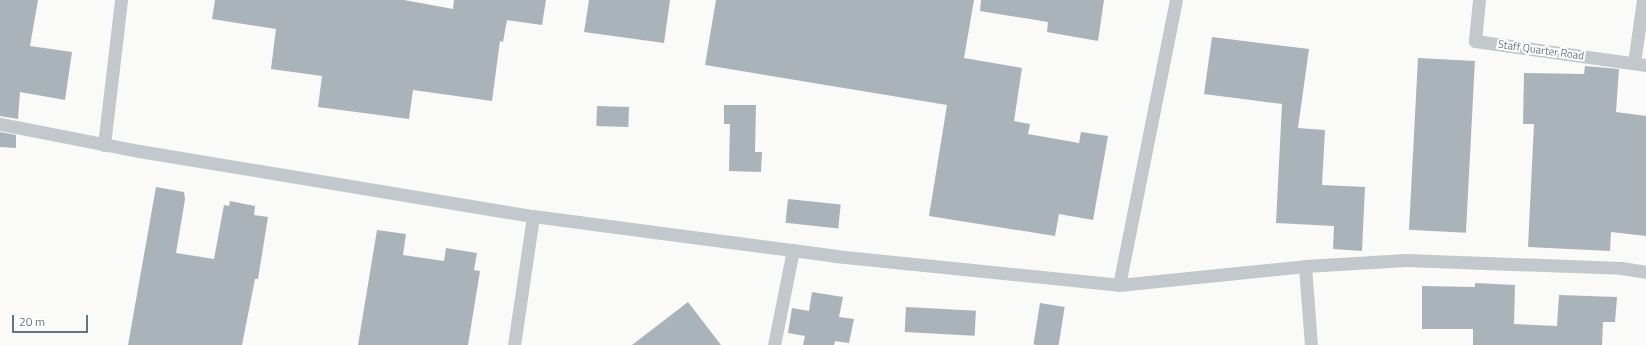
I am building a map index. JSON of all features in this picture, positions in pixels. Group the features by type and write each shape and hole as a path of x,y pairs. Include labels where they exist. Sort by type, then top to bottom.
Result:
{"lane":[{"path":"104,145 121,0"},
{"path":"1119,285 1176,0"},
{"name":"Staff Quarter Road","path":"1479,0 1476,40 1640,64"},
{"path":"1640,64 1643,0"},
{"path":"0,124 104,145 533,216 793,250 1119,285 1305,266 1406,260 1621,268 1646,272"},
{"path":"514,345 533,216"},
{"path":"774,345 793,250"},
{"path":"1305,266 1311,345"}],"building":[{"path":"0,0 38,0 30,46 72,52 65,100 20,92 18,119 0,116"},
{"path":"215,0 404,0 453,9 454,0 546,0 542,25 507,20 503,42 500,41 492,101 413,90 409,119 318,107 322,76 271,69 276,29 212,19"},
{"path":"589,0 670,0 664,43 584,32"},
{"path":"716,0 974,0 964,58 1022,68 1014,121 1030,124 1028,134 1079,143 1081,132 1108,136 1093,220 1059,214 1055,236 929,216 947,105 705,65"},
{"path":"981,0 1104,0 1098,41 1047,32 1048,22 980,11"},
{"path":"1212,37 1309,49 1298,128 1325,130 1322,185 1365,187 1362,251 1333,249 1334,226 1276,223 1282,104 1204,94"},
{"path":"1418,58 1475,61 1466,233 1409,230"},
{"path":"1585,66 1619,69 1616,112 1646,116 1646,236 1611,232 1610,251 1528,247 1534,124 1523,124 1524,73 1584,74"},
{"path":"724,105 756,105 755,152 762,152 761,172 729,171 730,124 724,124"},
{"path":"597,106 629,107 628,127 596,126"},
{"path":"0,132 16,135 16,148 0,147"},
{"path":"156,187 184,192 185,199 176,253 214,259 224,205 229,206 230,201 255,206 254,215 268,217 258,279 255,279 242,345 128,345"},
{"path":"788,199 841,205 838,228 785,223"},
{"path":"377,230 406,234 403,255 444,261 446,248 477,253 474,270 480,271 468,345 358,345"},
{"path":"1475,283 1515,285 1514,324 1557,326 1559,295 1617,297 1615,322 1603,322 1602,345 1473,345 1473,329 1422,329 1422,286 1475,287"},
{"path":"812,292 843,297 839,317 854,319 849,343 835,341 834,345 803,345 805,336 788,333 792,308 809,311"},
{"path":"688,302 721,345 632,345"},
{"path":"1040,303 1065,307 1059,345 1033,344"},
{"path":"906,307 976,311 975,336 905,332"}]}
